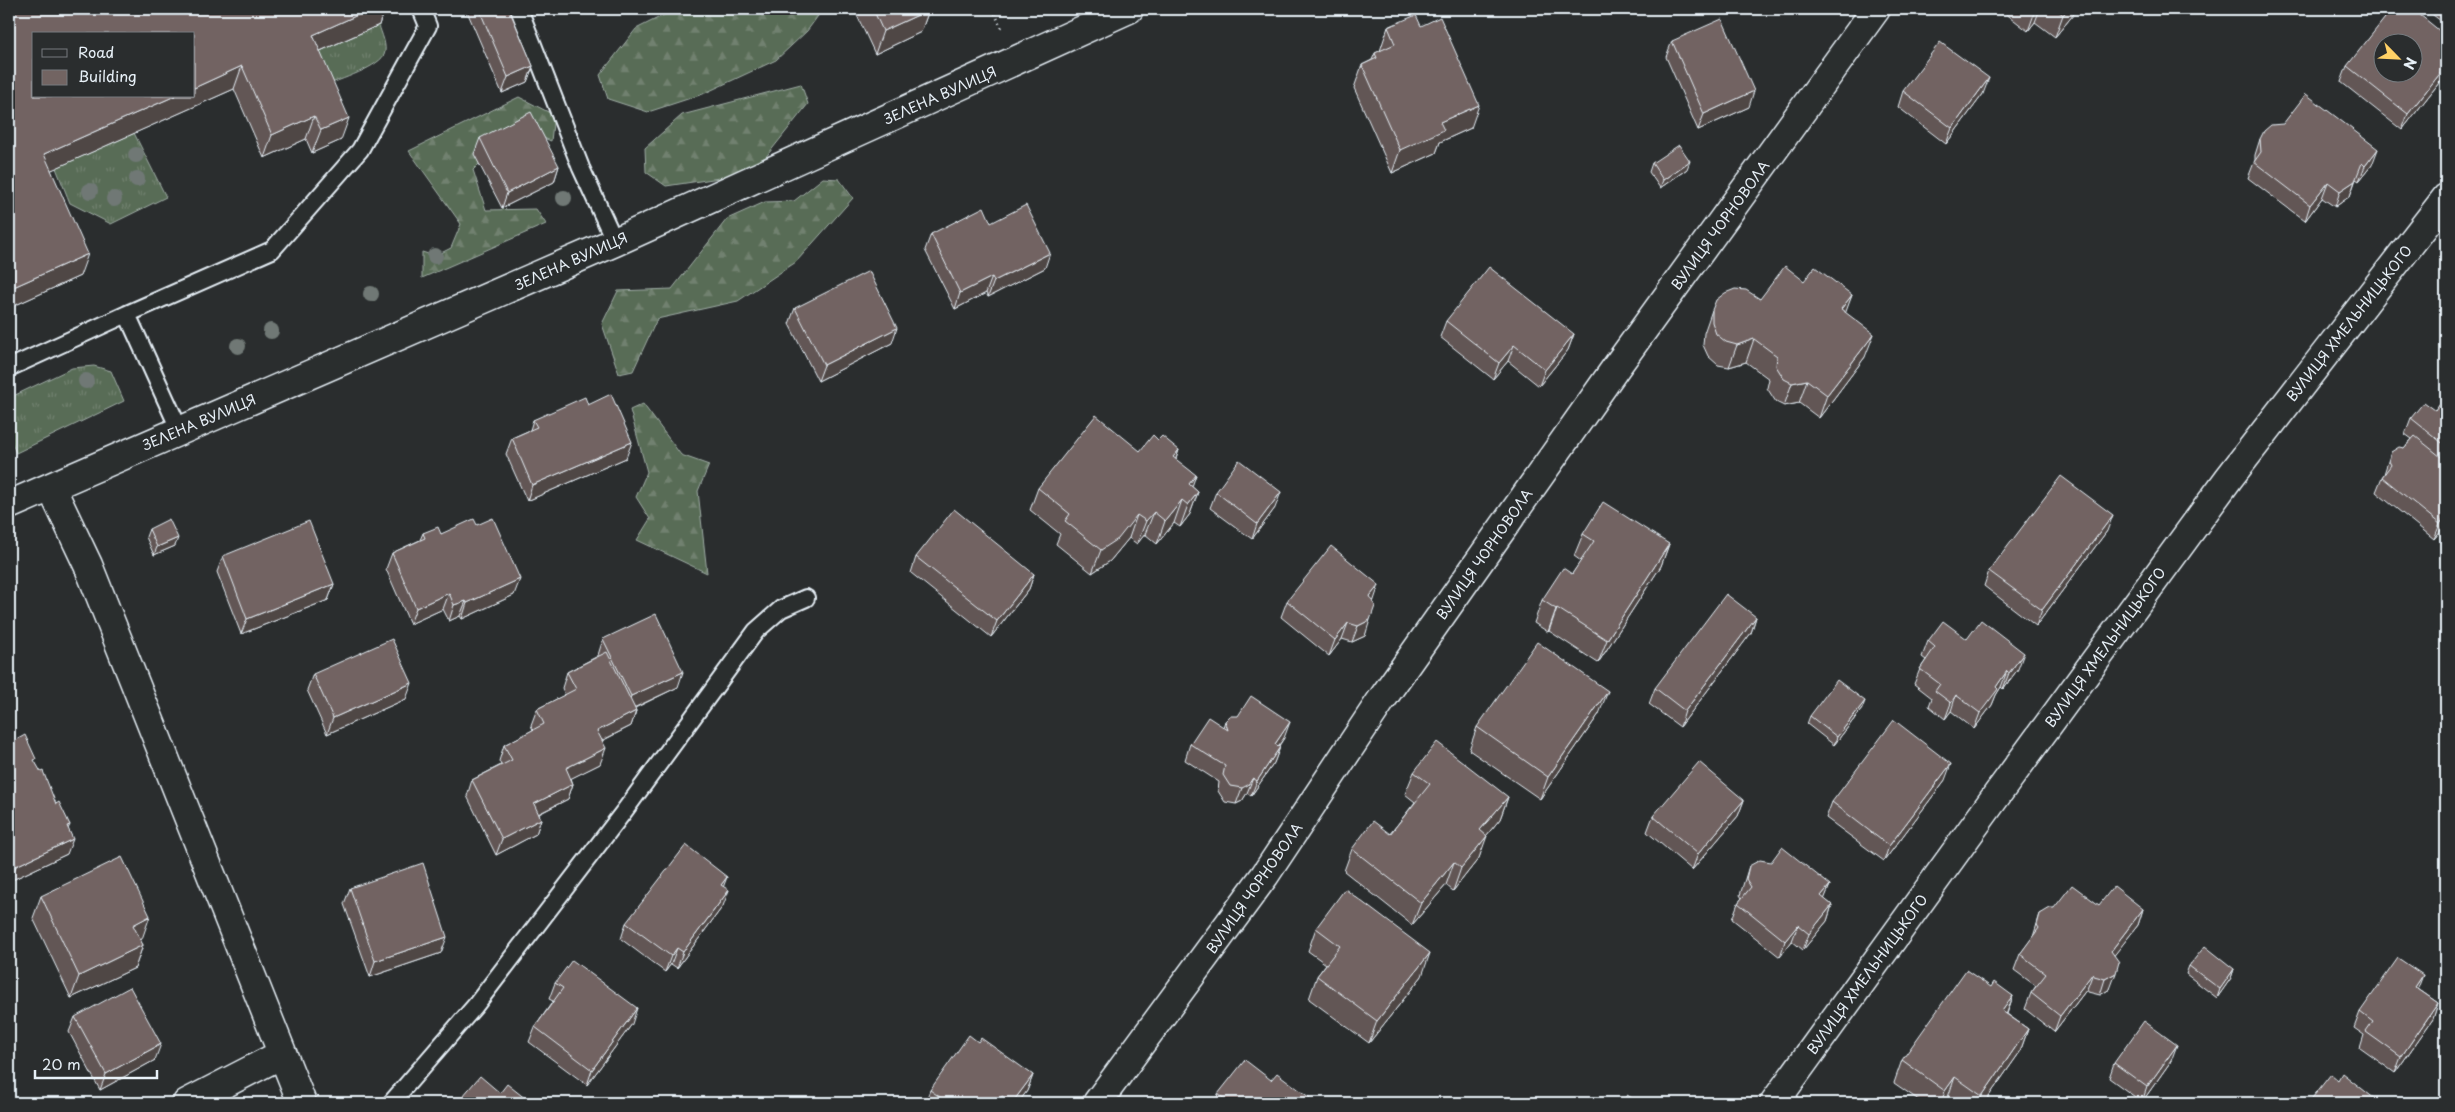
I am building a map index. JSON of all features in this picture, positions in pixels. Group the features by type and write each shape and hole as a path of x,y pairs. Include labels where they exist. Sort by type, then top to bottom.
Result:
{"street":[{"name":"ЗЕЛЕНА ВУЛИЦЯ","path":"9,505 615,242 1129,9"},
{"name":"ВУЛИЦЯ ЧОРНОВОЛА","path":"1097,1103 1265,875 1385,694 1612,374 1876,9"},
{"name":"ВУЛИЦЯ ХМЕЛЬНИЦЬКОГО","path":"1774,1103 1998,792 2229,478 2446,198"},
{"path":"51,487 88,565 302,1103"},
{"path":"187,1103 282,1054"}],"lane":[{"path":"9,368 272,250 360,150 428,26 421,9"},
{"path":"518,9 581,168 615,242"},
{"path":"127,314 180,431"},
{"path":"391,1103 475,1006 625,810 756,632 781,609 806,598"}],"green space":[{"path":"676,9 823,9 807,31 776,60 703,94 648,112 608,99 600,75 636,29"},
{"path":"379,25 384,40 384,55 364,70 318,88 304,58"},
{"path":"801,84 808,104 753,173 666,186 646,172 645,148 682,115"},
{"path":"519,97 554,115 551,141 516,127 473,170 486,210 536,209 546,224 422,278 422,252 435,256 451,248 461,224 409,151"},
{"path":"134,133 166,197 111,224 70,203 56,168"},
{"path":"823,178 839,179 853,198 796,262 738,301 657,319 633,371 619,374 602,324 618,291 672,289 727,219 765,202 794,201"},
{"path":"94,366 111,371 124,401 16,453 9,436 9,398 72,368"},
{"path":"643,404 681,455 709,465 698,491 707,573 637,540 650,519 636,497 647,472 630,410"}],"building":[{"path":"9,9 371,9 313,35 349,118 321,130 314,116 272,135 242,66 195,88 195,32 32,32 32,98 170,98 44,154 88,254 9,289"},
{"path":"479,9 509,9 533,66 508,77"},
{"path":"873,9 929,9 929,10 883,31"},
{"path":"2056,9 2068,9 2063,15"},
{"path":"2392,9 2404,9 2411,14 2414,10 2446,36 2446,66 2408,114 2347,66 2372,34 2372,82 2422,82 2422,32 2374,32"},
{"path":"1416,15 1421,26 1440,17 1479,105 1440,122 1444,130 1400,150 1362,65 1377,58 1375,53 1395,44 1388,27"},
{"path":"1722,19 1754,91 1704,114 1672,41"},
{"path":"1940,42 1989,78 1952,128 1903,91"},
{"path":"2306,94 2378,149 2365,166 2362,163 2355,181 2340,191 2328,182 2310,205 2254,162 2261,152 2260,139 2264,131 2271,125 2283,124"},
{"path":"531,112 559,166 507,193 480,138"},
{"path":"1679,145 1690,161 1663,180 1652,163"},
{"path":"1026,205 1050,253 994,281 992,277 960,293 931,234 984,207 991,223"},
{"path":"1785,266 1804,281 1815,267 1852,295 1841,309 1874,334 1827,395 1807,380 1792,383 1784,379 1776,366 1777,356 1754,339 1737,345 1726,342 1716,334 1712,322 1712,310 1716,300 1725,293 1735,289 1746,290 1760,299"},
{"path":"1489,267 1574,334 1545,370 1514,345 1499,363 1446,321"},
{"path":"869,271 897,328 824,365 795,308"},
{"path":"611,394 632,442 532,485 512,438 537,427 533,420 585,397 588,405"},
{"path":"2446,395 2446,446 2411,418 2424,402 2435,410"},
{"path":"1096,415 1140,451 1153,435 1158,440 1162,436 1179,450 1173,457 1196,475 1189,484 1198,492 1188,505 1182,500 1165,521 1154,512 1146,521 1137,515 1118,539 1101,550 1065,521 1070,514 1038,488"},
{"path":"2415,436 2446,461 2446,515 2440,524 2382,477 2391,465 2389,461 2391,452 2399,447 2404,448"},
{"path":"1239,460 1281,492 1257,524 1216,492"},
{"path":"2061,476 2113,515 2042,610 1989,571"},
{"path":"1603,502 1669,544 1607,640 1542,600 1563,568 1572,574 1594,541 1583,534"},
{"path":"954,509 1034,574 997,621 916,557"},
{"path":"493,518 520,579 467,603 466,601 454,605 449,593 416,608 392,553 425,538 423,533 438,527 441,534 474,519 477,525"},
{"path":"169,519 178,538 157,547 149,529"},
{"path":"309,521 334,584 247,619 223,556"},
{"path":"1331,546 1379,585 1370,596 1375,606 1370,620 1358,626 1348,623 1335,640 1287,601"},
{"path":"1726,594 1756,617 1685,711 1655,688"},
{"path":"656,614 683,672 631,696 603,639"},
{"path":"1981,620 2024,653 2009,673 2007,671 1996,687 1998,689 1980,713 1956,695 1951,703 1935,691 1940,684 1920,669 1935,647 1928,641 1943,621 1967,639"},
{"path":"392,639 412,683 333,718 313,674"},
{"path":"1537,642 1608,691 1548,777 1477,727"},
{"path":"607,652 636,711 597,731 606,748 566,768 573,784 534,804 541,819 502,839 472,780 512,760 504,745 544,724 537,709 576,689 567,672"},
{"path":"1837,680 1865,701 1837,737 1810,716"},
{"path":"1251,696 1290,722 1275,744 1280,747 1257,781 1253,778 1248,785 1242,788 1230,786 1223,775 1225,766 1190,744 1208,717 1228,730 1225,721 1230,716 1238,716"},
{"path":"1894,720 1951,764 1889,846 1832,802"},
{"path":"25,735 36,759 34,760 41,772 43,771 56,804 59,802 70,825 67,826 73,839 16,866 9,850 9,744"},
{"path":"1437,742 1508,797 1480,830 1487,836 1461,868 1454,862 1421,903 1352,849 1373,821 1390,834 1430,784 1414,772"},
{"path":"1699,762 1744,800 1698,854 1653,816"},
{"path":"686,845 727,877 721,885 729,890 683,952 677,948 671,956 626,923"},
{"path":"1782,847 1830,885 1821,896 1832,905 1809,934 1798,925 1785,941 1738,903 1751,887 1746,879 1749,866 1760,860 1771,862"},
{"path":"122,857 150,916 133,925 143,945 79,976 41,896"},
{"path":"423,863 447,937 375,961 350,888"},
{"path":"2072,885 2099,905 2114,886 2143,909 2111,951 2119,962 2116,973 2105,979 2094,976 2093,973 2060,1016 2031,993 2046,974 2020,954 2039,928 2037,925 2040,914 2050,908 2054,908"},
{"path":"1345,889 1430,953 1377,1021 1317,976 1340,946 1316,928"},
{"path":"2205,946 2234,969 2220,989 2189,966"},
{"path":"2398,958 2423,975 2415,987 2438,1003 2401,1057 2366,1032 2373,1022 2360,1012"},
{"path":"572,960 637,1008 592,1070 535,1027 563,988 555,983"},
{"path":"1966,970 1991,987 1994,982 2013,996 2002,1011 2028,1029 1982,1096 1955,1077 1945,1091 1902,1060"},
{"path":"130,987 161,1044 106,1074 75,1017"},
{"path":"2144,1021 2177,1045 2147,1087 2114,1063"},
{"path":"969,1035 978,1042 981,1038 1033,1075 1012,1103 1002,1096 997,1103 948,1103 930,1090"},
{"path":"1245,1060 1271,1080 1277,1073 1314,1101 1312,1103 1230,1103 1218,1094"},
{"path":"2342,1073 2380,1103 2309,1102 2331,1074 2338,1080"},
{"path":"480,1076 500,1093 507,1084 531,1103 457,1103"},
{"path":"1627,1095 1640,1103 1621,1103"}]}
